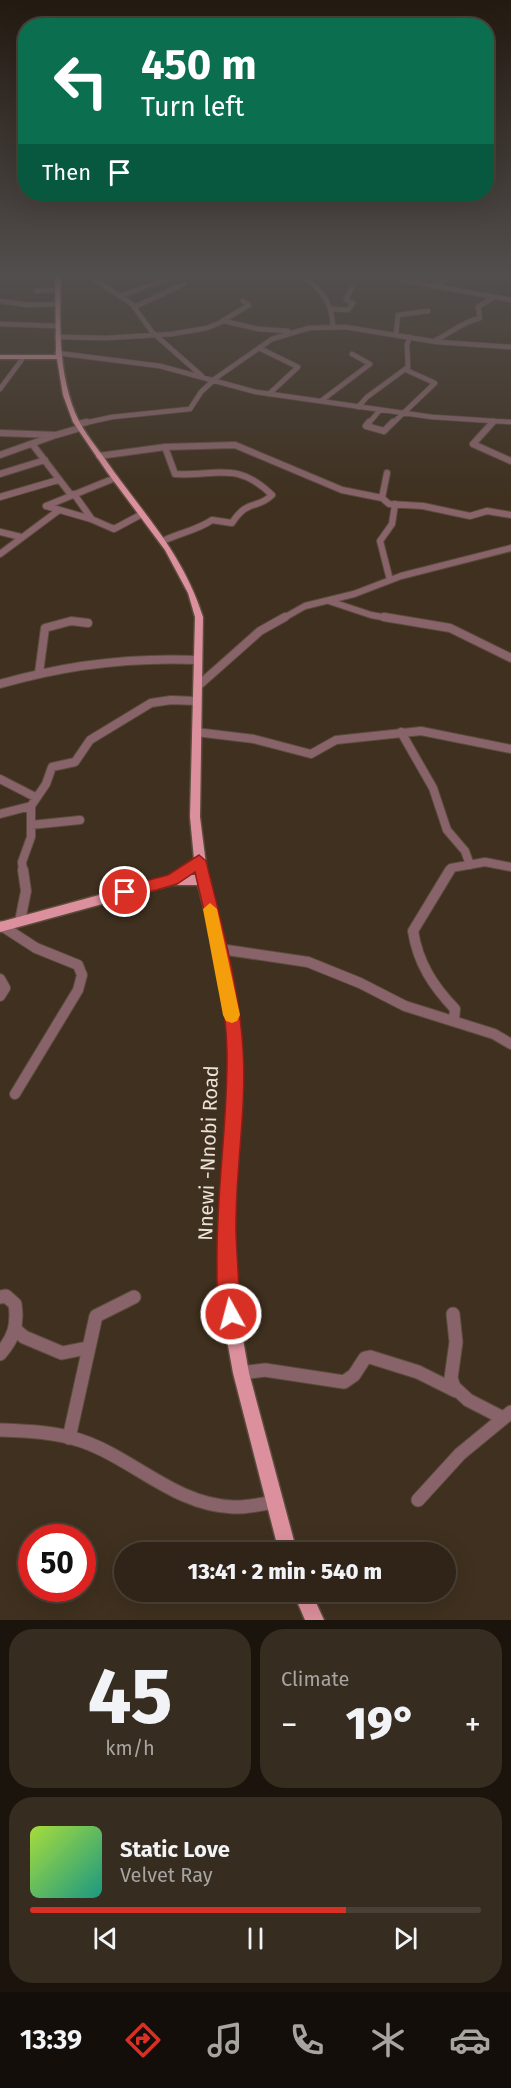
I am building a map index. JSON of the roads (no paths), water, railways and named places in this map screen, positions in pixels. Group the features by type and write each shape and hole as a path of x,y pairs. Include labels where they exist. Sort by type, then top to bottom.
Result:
{"main road":[{"name":"Nnewi -Nnobi Road","path":"57,348 72,413 99,456 164,541 195,598 199,616 195,816 202,880 220,949 231,1007 235,1049 235,1105 226,1228 227,1295 241,1373 285,1542"},
{"path":"0,357 23,358 57,355"},
{"path":"172,880 199,861"},
{"path":"1,927 172,880 202,880"},
{"path":"307,1602 315,1620"}],"street":[{"path":"172,348 202,376"},
{"path":"0,455 79,426 122,416 190,409 201,392 214,380 259,348 298,367 269,394"},
{"path":"358,407 367,397 406,370 410,361 407,348"},
{"path":"321,401 370,364 352,354"},
{"path":"57,355 160,366 269,394 403,413 511,422"},
{"path":"0,389 23,358"},
{"path":"380,410 366,426 384,431 435,382 406,370"},
{"path":"495,422 473,444 511,461"},
{"path":"0,433 56,435"},
{"path":"33,444 58,480 91,519"},
{"path":"99,456 165,447 241,446 342,490 382,498 384,502 423,506 470,516 492,511 511,515"},
{"path":"164,541 183,531 202,527 214,519 232,523 242,508 267,500 272,495 256,479 239,470 215,474 175,474 165,447"},
{"path":"0,474 45,460"},
{"path":"382,498 387,473"},
{"path":"115,478 46,506 91,519 114,529 142,514"},
{"path":"0,497 58,480"},
{"path":"390,580 380,541 392,524 395,504"},
{"path":"0,554 59,510"},
{"path":"0,532 21,537"},
{"path":"198,686 260,631 305,606 328,601 390,580 511,548"},
{"path":"328,601 371,615 450,628 511,658"},
{"path":"39,672 45,628 71,621 88,623"},
{"path":"0,684 39,672 152,657 198,660"},
{"path":"20,921 26,891 22,862 29,848 31,806 46,784 53,765 75,762 82,747 98,733 156,701 196,700"},
{"path":"196,732 254,739 310,754 336,740 401,732 434,732 511,749"},
{"path":"401,732 433,788 447,830 465,851 470,865"},
{"path":"0,779 35,797"},
{"path":"0,814 31,806"},
{"path":"31,825 80,820"},
{"path":"454,1020 455,1009 440,995 428,977 414,944 413,931 434,899 447,872 454,866 493,862 511,867"},
{"path":"1,927 36,948 78,965 82,975 78,990 15,1094"},
{"path":"220,949 308,962 360,983 405,1006 494,1034 511,1044"},
{"path":"0,979 5,988 0,996"},
{"path":"0,1297 6,1296 15,1304 17,1331 0,1354"},
{"path":"69,1438 87,1348 98,1313 134,1297"},
{"path":"453,1314 456,1354 451,1377 456,1391"},
{"path":"17,1331 24,1337 62,1353 87,1348"},
{"path":"241,1373 265,1370 344,1382 354,1375 365,1358 370,1357 418,1372 507,1415 460,1454 418,1500"},
{"path":"0,1430 69,1438 106,1451 189,1497 212,1504 233,1508 274,1502"}]}
